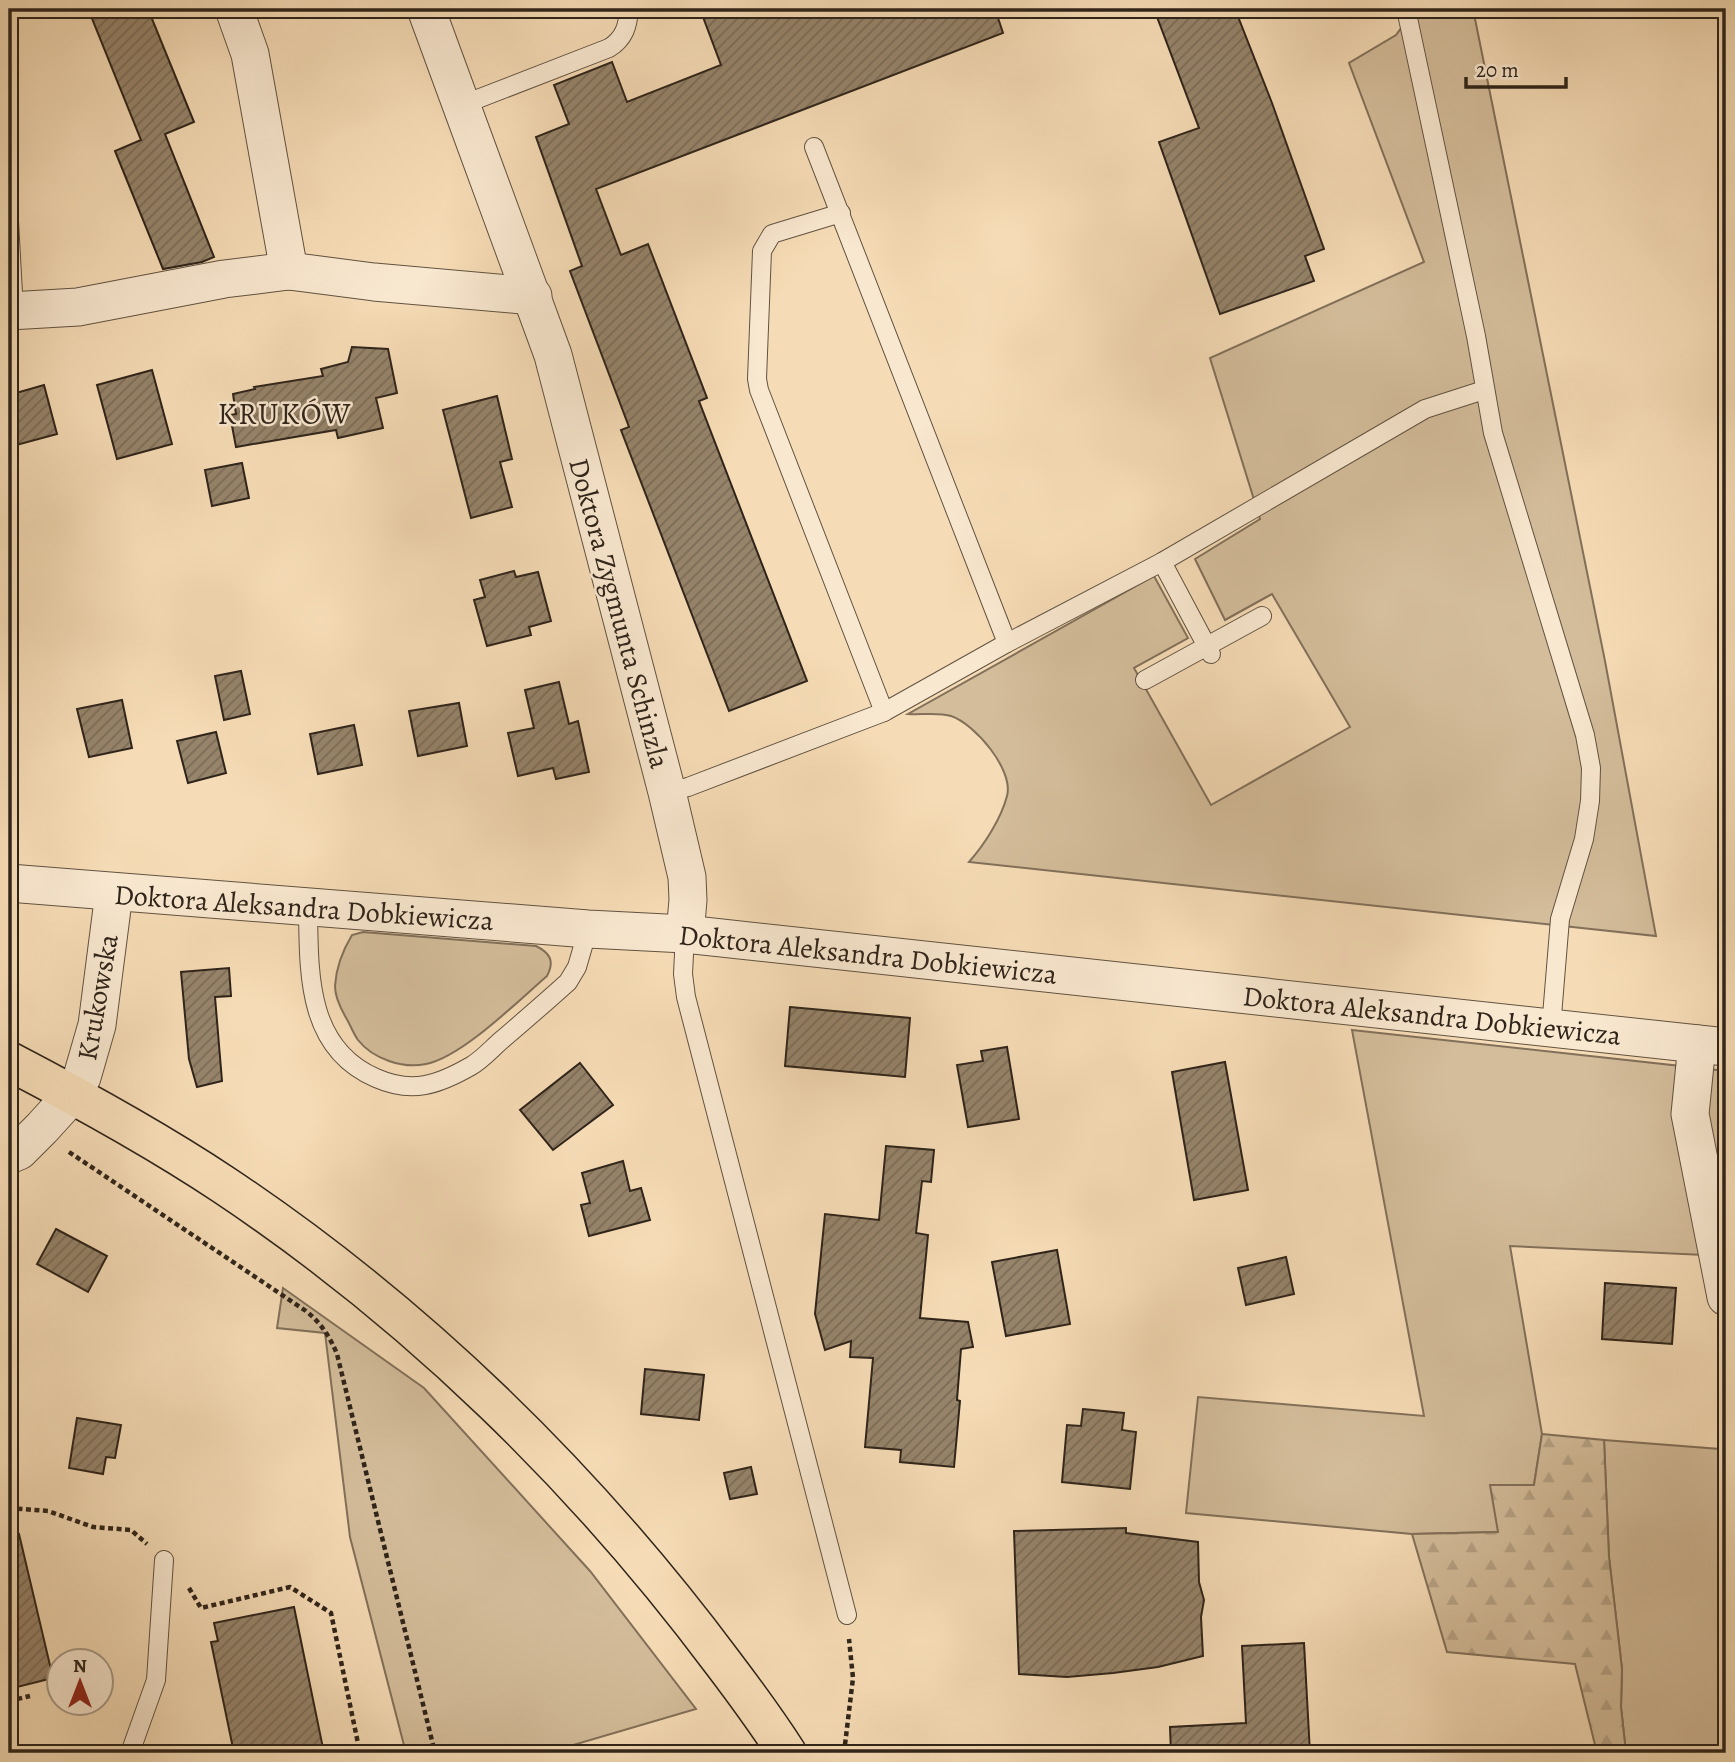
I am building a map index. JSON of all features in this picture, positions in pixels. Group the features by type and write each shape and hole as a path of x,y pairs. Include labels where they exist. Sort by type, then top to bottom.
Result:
{"main road":[{"path":"9,1060 220,1182 368,1292 463,1374 538,1447 647,1566 708,1643 788,1753"}],"street":[{"path":"234,9 250,54 289,271"},
{"name":"Doktora Zygmunta Schinzla","path":"431,10 462,105 533,296 552,355 687,877 685,934"},
{"path":"11,311 78,307 224,279 289,271 374,282 533,296"},
{"name":"Doktora Aleksandra Dobkiewicza","path":"9,883 588,929 685,934 1711,1045"},
{"name":"Krukowska","path":"9,1155 19,1151 72,1095 87,1064 97,1025 114,893"},
{"path":"1711,1045 1690,1114 1726,1297"}],"lane":[{"path":"462,105 618,43 628,23 629,9"},
{"path":"1406,9 1476,336 1493,433 1585,735 1591,768 1590,801 1584,839 1560,919 1551,1028"},
{"path":"814,147 1007,643"},
{"path":"841,214 772,234 762,251 757,379 884,712"},
{"path":"9,221 11,311"},
{"path":"667,792 688,787 884,712 1007,643 1162,562 1424,409 1484,390"},
{"path":"1162,562 1209,650"},
{"path":"1145,680 1209,650 1262,616"},
{"path":"308,907 309,969 316,1007 328,1038 342,1058 362,1072 390,1085 422,1087 473,1065 568,982 577,967 588,929"},
{"path":"685,934 683,974 686,997 847,1615"},
{"path":"130,1753 156,1680 164,1560"}],"path":[{"path":"42,1128 61,1146 306,1311 316,1319 332,1341 435,1753"},
{"path":"9,1508 48,1511 93,1527 131,1530 164,1560 189,1588 201,1608 290,1587 331,1613 360,1753"},
{"path":"844,1753 853,1678 847,1615"},
{"path":"9,1701 30,1696"}],"green space":[{"path":"1415,9 1473,9 1605,661 1656,936 969,862 1001,814 1007,796 1005,774 991,749 961,721 941,714 908,714 1154,576 1188,638 1134,668 1211,805 1350,727 1272,594 1225,620 1195,559 1260,519 1210,358 1424,262 1349,63 1396,35"},
{"path":"363,932 536,946 548,955 551,966 547,976 489,1027 456,1051 426,1064 398,1064 364,1047 337,998 336,979 343,953 352,935"},
{"path":"1352,1030 1726,1071 1726,1256 1510,1246 1542,1434 1534,1485 1498,1532 1412,1534 1186,1513 1198,1397 1424,1416"},
{"path":"283,1288 424,1388 590,1571 696,1709 546,1753 406,1753 350,1537 325,1333 277,1328"},
{"path":"1542,1434 1604,1440 1609,1557 1622,1669 1621,1707 1626,1753 1597,1753 1575,1664 1447,1652 1412,1534 1498,1532 1490,1485 1534,1485"},
{"path":"1604,1440 1720,1449 1726,1468 1726,1753 1626,1753 1621,1707 1622,1669 1609,1557"}],"building":[{"path":"110,9 148,9 194,122 165,134 214,257 202,262 163,269 115,151 141,140 91,16"},
{"path":"700,9 995,9 1003,33 596,189 621,255 648,244 707,398 699,401 807,681 729,711 621,430 629,427 570,271 582,266 536,137 569,124 554,85 612,62 627,102 721,65"},
{"path":"1154,9 1235,9 1324,249 1305,256 1314,281 1220,314 1159,142 1199,128"},
{"path":"352,347 388,349 397,393 376,398 383,428 338,438 336,430 236,447 230,415 236,414 233,394 255,389 254,387 323,376 321,369 348,362"},
{"path":"152,370 172,444 117,459 97,385"},
{"path":"44,385 57,434 9,447 9,395"},
{"path":"497,396 512,459 500,462 512,507 471,518 443,410"},
{"path":"242,463 249,498 212,506 205,470"},
{"path":"514,571 516,577 538,572 551,621 529,627 531,635 487,646 474,600 485,597 480,580"},
{"path":"241,671 250,714 224,720 215,676"},
{"path":"559,682 569,724 578,721 589,772 556,779 553,768 518,776 508,733 534,728 525,690"},
{"path":"122,700 132,748 89,757 77,709"},
{"path":"459,703 467,746 418,756 409,711"},
{"path":"354,725 362,765 318,774 310,734"},
{"path":"216,732 226,773 188,783 177,741"},
{"path":"229,968 231,996 215,997 222,1081 197,1087 189,1059 181,972"},
{"path":"790,1007 910,1018 905,1077 785,1066"},
{"path":"1007,1047 1019,1119 968,1127 957,1065 983,1061 981,1051"},
{"path":"1225,1062 1248,1190 1194,1200 1172,1072"},
{"path":"580,1063 613,1105 553,1150 520,1110"},
{"path":"886,1146 934,1150 931,1182 922,1181 916,1233 928,1235 920,1318 968,1322 973,1347 961,1349 954,1467 900,1462 901,1450 865,1447 873,1358 850,1357 851,1341 825,1350 815,1314 825,1214 879,1220"},
{"path":"623,1161 630,1191 641,1188 650,1220 589,1236 581,1205 590,1203 582,1173"},
{"path":"56,1229 107,1256 88,1292 37,1264"},
{"path":"1057,1250 1070,1324 1006,1336 992,1262"},
{"path":"1286,1257 1294,1294 1246,1305 1238,1268"},
{"path":"1605,1283 1676,1288 1672,1344 1602,1339"},
{"path":"645,1369 704,1375 699,1420 641,1414"},
{"path":"1083,1409 1124,1413 1122,1430 1136,1432 1130,1489 1062,1482 1067,1425 1081,1426"},
{"path":"77,1418 121,1425 115,1458 106,1457 103,1474 69,1468"},
{"path":"751,1467 757,1494 730,1499 724,1473"},
{"path":"1126,1528 1126,1533 1198,1542 1199,1582 1204,1600 1201,1617 1203,1656 1158,1667 1113,1673 1067,1677 1019,1674 1014,1531"},
{"path":"19,1534 46,1648 46,1680 9,1689 9,1536"},
{"path":"294,1607 324,1753 234,1753 211,1642 218,1641 214,1623"},
{"path":"1304,1643 1310,1753 1171,1753 1170,1727 1246,1723 1242,1646"}],"district":[{"name":"KRUKÓW","path":"285,414"}]}
